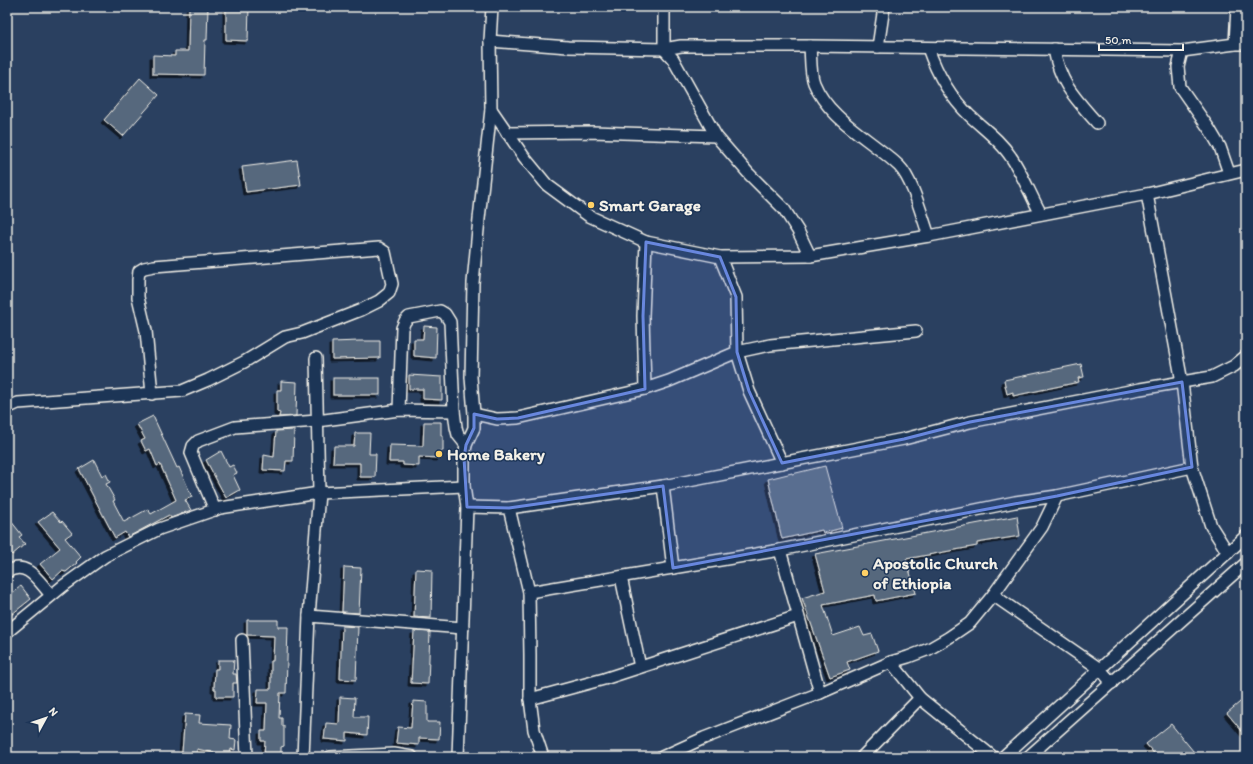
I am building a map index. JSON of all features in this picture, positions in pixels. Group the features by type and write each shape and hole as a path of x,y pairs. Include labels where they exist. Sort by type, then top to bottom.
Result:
{"street":[{"path":"458,757 467,507 464,486 466,445 474,428 471,377 473,283 491,109 490,41 492,7"},
{"path":"664,7 664,49 673,59 716,136 749,174 784,209 810,256"},
{"path":"878,47 884,7"},
{"path":"490,41 568,47 664,49 681,46 810,46 1182,51 1241,44 1237,7"},
{"path":"810,46 814,82 824,101 843,120 900,167 914,190 929,236"},
{"path":"928,48 935,68 951,95 969,115 992,134 1011,156 1041,214"},
{"path":"1054,49 1057,64 1064,83 1076,100 1097,123"},
{"path":"1182,51 1178,67 1180,87 1220,147 1229,173"},
{"path":"491,109 507,133 547,185 589,216 646,242 720,257 810,256 929,236 1147,194 1246,170"},
{"path":"507,133 592,132 716,136"},
{"path":"1147,194 1182,382 1192,467 1211,526 1228,554"},
{"path":"645,389 643,316 646,242"},
{"path":"7,408 18,402 152,394 182,391 244,362 286,337 302,333 379,301 389,293 392,284 385,252 379,248 154,266 139,270 138,297 146,331 152,394"},
{"path":"720,257 736,298 737,352 750,391 782,463"},
{"path":"399,410 402,328 405,321 409,317 440,311 445,314 450,322 454,411 458,435 466,445"},
{"path":"474,414 497,419 518,418 645,389 669,381 737,352 770,345 916,331"},
{"path":"467,507 509,508 663,486 782,463 904,439 970,422 1140,389 1212,377 1234,366 1246,356"},
{"path":"303,757 309,616 319,493 316,358"},
{"path":"215,510 191,453 192,446 198,441 235,427 317,421 399,410 454,411"},
{"path":"529,592 780,550 1015,502 1057,496 1192,467"},
{"path":"7,632 51,595 105,556 160,529 215,510 319,493 464,486"},
{"path":"663,486 673,568"},
{"path":"662,757 704,738 820,693 891,662 908,658 929,649 948,638 970,623 993,595 1042,527 1057,496"},
{"path":"509,508 529,592 530,699 534,730 543,757"},
{"path":"1003,757 1228,554 1246,536"},
{"path":"780,550 820,693"},
{"path":"1028,757 1246,563"},
{"path":"7,572 13,568 24,568 32,573 51,595"},
{"path":"621,577 640,667"},
{"path":"993,595 1100,669 1112,683"},
{"path":"309,616 463,628"},
{"path":"530,699 604,679 798,616"},
{"path":"242,640 247,757"},
{"path":"891,662 920,698 993,757"},
{"path":"862,757 920,698"},
{"path":"330,757 394,754 412,757"}],"highlighted area":[{"path":"646,242 720,257 736,297 737,352 749,391 782,463 904,439 970,422 1182,382 1192,467 1057,496 673,568 663,486 509,508 467,507 464,458 466,445 474,428 474,414 497,419 518,418 645,389 643,316"}],"building":[{"path":"189,7 208,7 204,75 153,74 153,55 175,56 175,51 188,51"},
{"path":"226,7 249,7 248,41 226,40"},
{"path":"140,78 159,95 123,136 104,120"},
{"path":"297,160 301,185 246,192 242,167"},
{"path":"424,326 437,327 436,358 414,356 414,339 423,339"},
{"path":"380,341 380,358 332,359 332,342"},
{"path":"1081,364 1084,377 1078,378 1079,382 1013,396 1013,392 1007,394 1004,380"},
{"path":"409,375 442,377 442,400 423,399 423,389 409,389"},
{"path":"333,378 380,378 380,395 333,395"},
{"path":"281,381 297,382 296,416 279,417 280,413 277,412 277,390 281,390"},
{"path":"153,416 177,468 179,467 192,497 185,500 191,510 171,518 169,515 128,537 125,532 115,538 79,469 94,460 102,476 106,474 110,482 106,484 115,500 113,501 124,522 148,509 151,514 176,500 160,464 157,466 150,449 146,451 141,441 145,439 137,424"},
{"path":"424,422 441,422 443,451 440,451 440,458 419,457 419,466 403,465 403,462 389,462 390,445 423,446"},
{"path":"294,430 293,461 286,461 285,471 263,470 264,455 274,457 276,431"},
{"path":"355,433 370,433 369,454 376,454 375,477 360,477 360,463 333,463 334,446 354,446"},
{"path":"221,451 229,467 233,465 237,473 233,475 240,490 226,498 206,460"},
{"path":"825,466 842,528 823,533 822,530 782,539 768,479"},
{"path":"52,512 72,533 65,538 81,557 76,562 77,563 66,572 62,571 53,579 40,564 60,548 38,522"},
{"path":"7,516 22,535 19,537 25,544 12,555 7,550"},
{"path":"1017,516 1020,536 977,543 977,546 906,559 916,593 876,601 875,595 823,605 833,636 860,627 864,636 872,634 878,651 847,662 850,670 830,677 802,598 825,591 815,554"},
{"path":"344,567 361,568 359,613 342,612"},
{"path":"416,569 432,570 431,618 414,617"},
{"path":"21,586 31,599 7,618 7,597"},
{"path":"247,620 278,620 278,627 288,627 286,693 280,693 279,718 282,718 282,726 284,726 284,746 281,747 281,754 264,754 265,741 261,741 261,731 266,731 267,703 257,703 258,689 271,689 271,661 273,661 274,636 247,635"},
{"path":"342,626 358,627 356,680 340,679"},
{"path":"414,631 430,632 428,684 411,683"},
{"path":"218,660 234,660 233,674 236,674 237,683 233,683 233,697 216,697 216,689 214,689 215,669 218,669"},
{"path":"340,697 355,698 354,717 368,717 367,735 347,733 347,741 324,739 326,723 339,724"},
{"path":"1246,697 1246,736 1227,713"},
{"path":"413,701 427,702 427,722 440,722 439,739 419,738 419,745 396,743 398,727 411,728"},
{"path":"185,714 200,715 199,723 231,725 230,739 236,740 235,750 231,749 230,757 215,757 215,753 197,749 197,753 182,752"},
{"path":"1171,724 1198,757 1157,757 1146,744"}],"place":[{"name":"Smart Garage","path":"591,205"},
{"name":"Home Bakery","path":"439,454"},
{"name":"Apostolic Church of Ethiopia","path":"865,573"}]}
